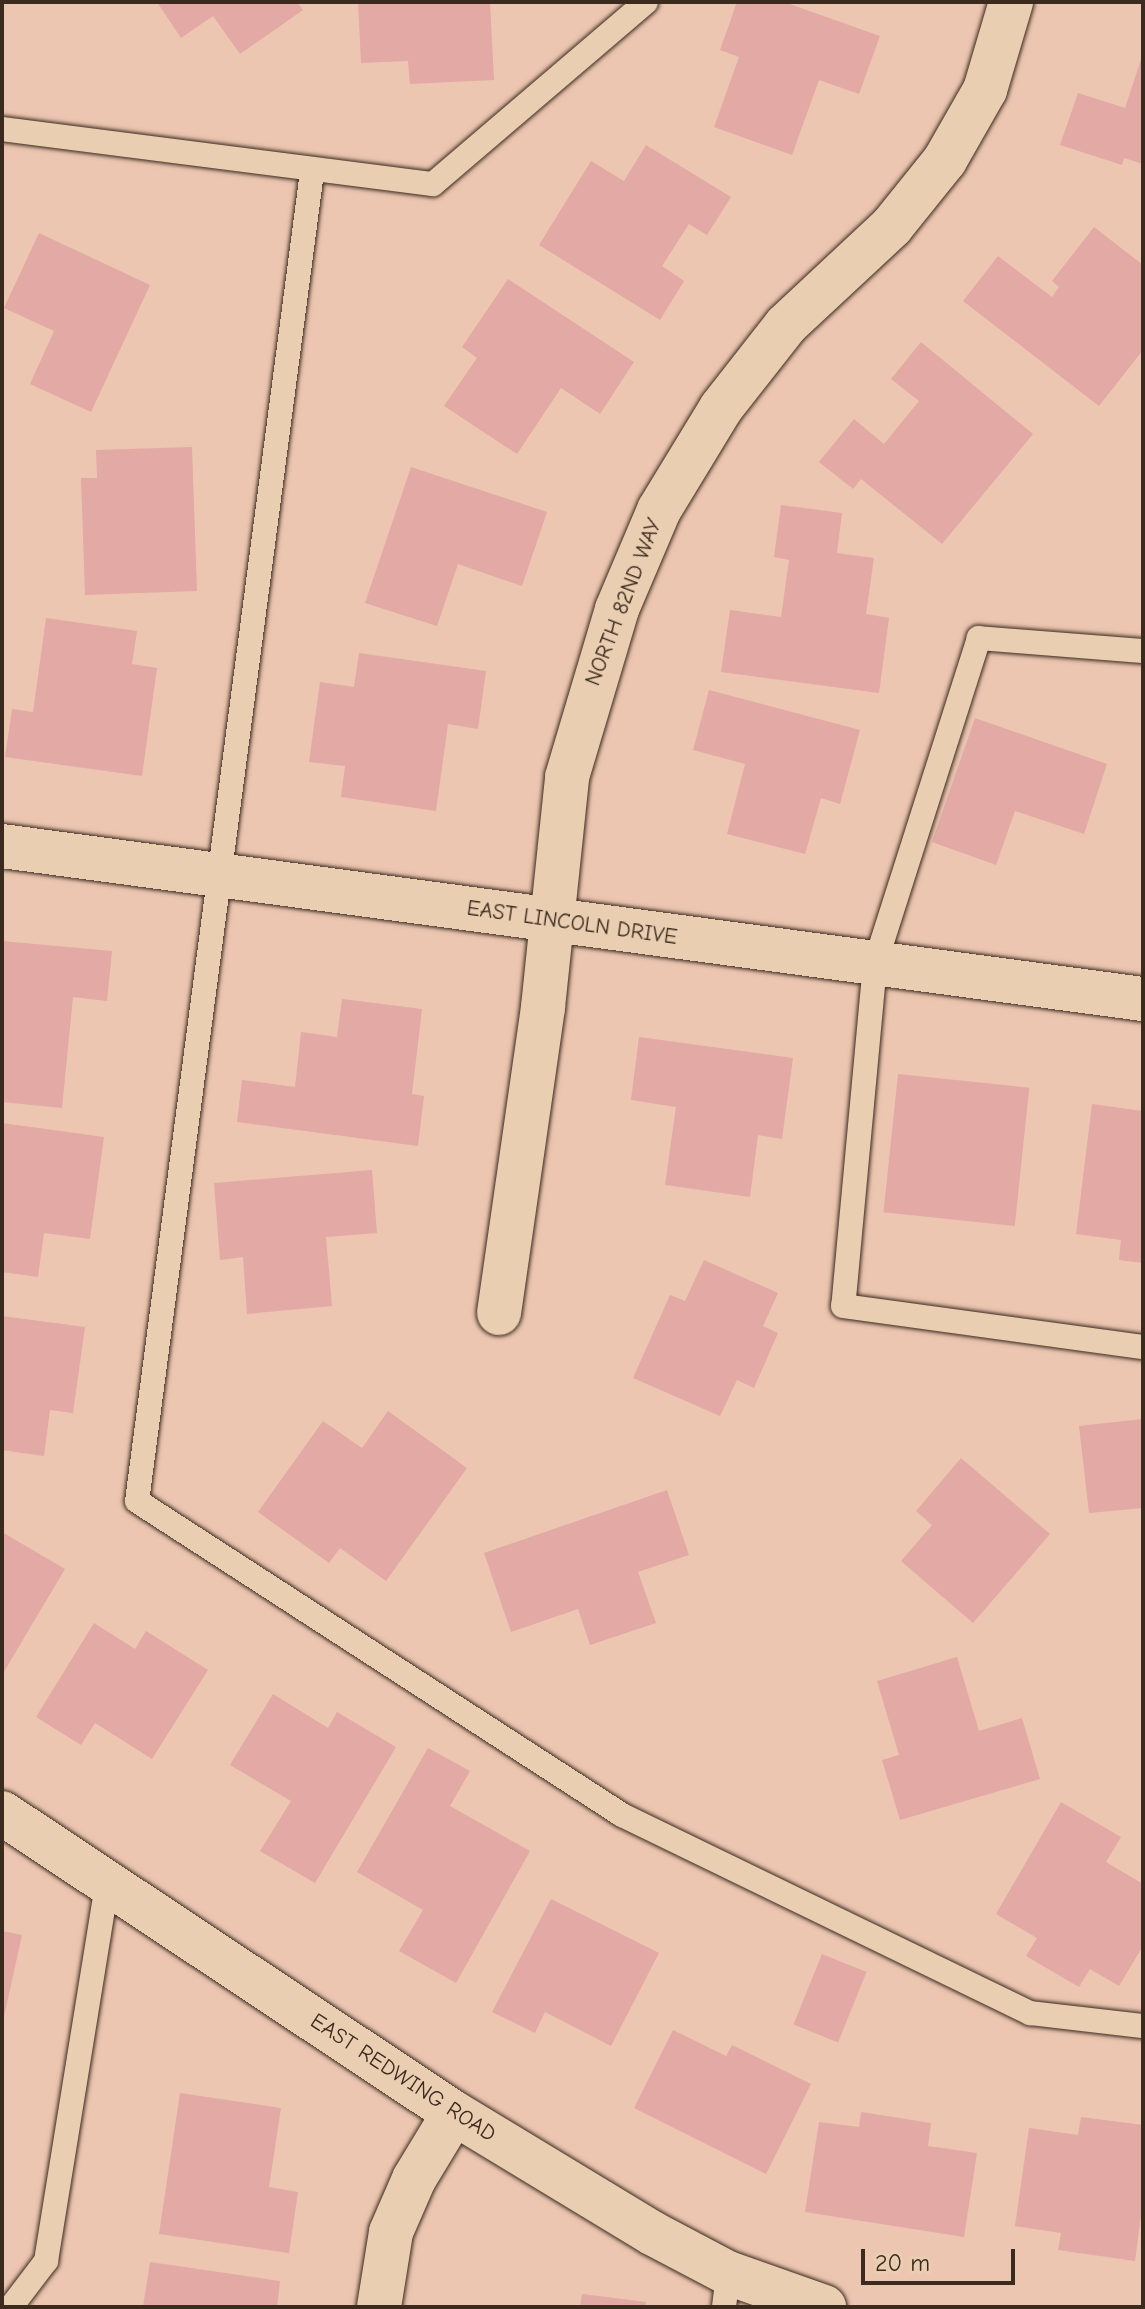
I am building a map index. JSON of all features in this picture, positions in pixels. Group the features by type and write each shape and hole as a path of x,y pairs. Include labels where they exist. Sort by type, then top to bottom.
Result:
{"street":[{"name":"NORTH 82ND WAY","path":"499,1313 552,920 567,777 586,702 617,609 659,510 721,408 786,325 892,226 945,160 985,90 1011,2"},
{"name":"EAST LINCOLN DRIVE","path":"2,846 1143,999"},
{"name":"EAST REDWING ROAD","path":"2,1813 726,2290 824,2307"},
{"path":"379,2307 391,2232 414,2179 454,2113"}],"lane":[{"path":"2,129 312,172 433,184 646,2"},
{"path":"312,172 137,1501 622,1815 1030,2013 1143,2026"},
{"path":"1143,651 979,638 875,964 843,1306 1143,1347"},
{"path":"11,2307 46,2261 107,1884"}],"building":[{"path":"157,2 297,2 303,10 240,54 213,16 181,38"},
{"path":"358,2 490,2 494,80 410,84 408,61 361,63"},
{"path":"737,2 784,2 880,36 859,94 819,80 792,155 714,127 739,57 720,50"},
{"path":"1143,53 1143,164 1124,158 1122,165 1060,145 1078,93 1125,108"},
{"path":"646,145 731,197 707,235 689,224 662,266 684,281 660,320 539,245 591,161 624,181"},
{"path":"1094,227 1143,265 1143,350 1099,406 963,301 998,256 1052,297 1059,287 1052,281"},
{"path":"39,233 150,285 91,412 30,384 54,331 4,308"},
{"path":"508,279 634,362 600,414 561,388 517,454 444,406 477,358 462,347"},
{"path":"921,342 1033,434 942,544 861,479 853,489 819,462 854,419 884,444 919,401 891,379"},
{"path":"192,447 197,591 85,595 81,478 97,478 96,450"},
{"path":"411,467 547,512 522,586 458,564 437,626 365,603"},
{"path":"781,505 842,513 837,553 874,558 866,614 889,618 879,693 721,672 730,610 781,617 789,560 774,557"},
{"path":"46,618 137,631 132,664 157,668 142,776 5,757 12,709 33,712"},
{"path":"359,653 486,671 478,729 448,724 436,811 341,797 345,766 309,762 320,682 354,687"},
{"path":"709,690 860,730 840,804 821,798 805,854 727,834 745,764 693,750"},
{"path":"975,718 1107,764 1084,834 1015,811 996,865 932,842"},
{"path":"2,941 112,951 107,1001 73,997 62,1108 2,1102"},
{"path":"342,999 422,1009 412,1094 424,1096 418,1146 237,1122 242,1080 295,1087 301,1032 337,1037"},
{"path":"639,1037 793,1058 782,1139 758,1135 750,1197 665,1185 676,1107 631,1100"},
{"path":"898,1074 1029,1088 1015,1226 883,1212"},
{"path":"1092,1104 1143,1111 1143,1263 1119,1260 1121,1240 1076,1234"},
{"path":"2,1123 104,1137 90,1239 44,1233 38,1277 2,1272"},
{"path":"372,1170 377,1233 326,1237 332,1306 247,1314 243,1257 220,1260 214,1183"},
{"path":"704,1260 778,1293 763,1326 778,1333 754,1388 737,1380 720,1416 633,1378 670,1295 685,1301"},
{"path":"2,1316 85,1327 73,1413 50,1410 44,1456 2,1450"},
{"path":"388,1411 467,1468 386,1581 340,1548 329,1563 258,1512 323,1421 362,1448"},
{"path":"1143,1419 1143,1508 1089,1513 1079,1426"},
{"path":"961,1458 1050,1534 973,1623 901,1561 932,1525 916,1511"},
{"path":"667,1490 689,1555 638,1572 656,1623 590,1645 578,1609 511,1632 484,1553"},
{"path":"2,1532 65,1569 2,1675"},
{"path":"94,1623 135,1649 146,1631 208,1670 152,1759 95,1723 81,1745 36,1717"},
{"path":"957,1657 979,1731 1022,1718 1040,1779 900,1820 882,1760 899,1755 877,1681"},
{"path":"273,1694 328,1728 337,1712 396,1747 315,1883 260,1851 291,1801 230,1765"},
{"path":"428,1748 470,1771 450,1806 530,1851 456,1983 399,1951 423,1910 357,1872"},
{"path":"1061,1802 1121,1837 1106,1862 1143,1884 1143,1946 1119,1986 1090,1969 1079,1987 1026,1956 1037,1938 996,1914"},
{"path":"551,1899 659,1953 611,2046 545,2012 535,2033 492,2012"},
{"path":"2,1931 22,1935 3,2021 2,2021"},
{"path":"822,1954 867,1972 838,2042 794,2024"},
{"path":"673,2030 726,2056 732,2045 811,2084 766,2174 634,2108"},
{"path":"180,2093 281,2108 269,2187 298,2192 289,2253 159,2234"},
{"path":"861,2112 931,2123 928,2146 977,2153 964,2237 805,2212 819,2122 859,2127"},
{"path":"1081,2117 1143,2125 1143,2200 1135,2261 1058,2250 1061,2233 1015,2226 1029,2128 1078,2135"},
{"path":"150,2262 280,2281 277,2307 143,2307"},
{"path":"582,2294 646,2302 645,2307 580,2307"}]}
